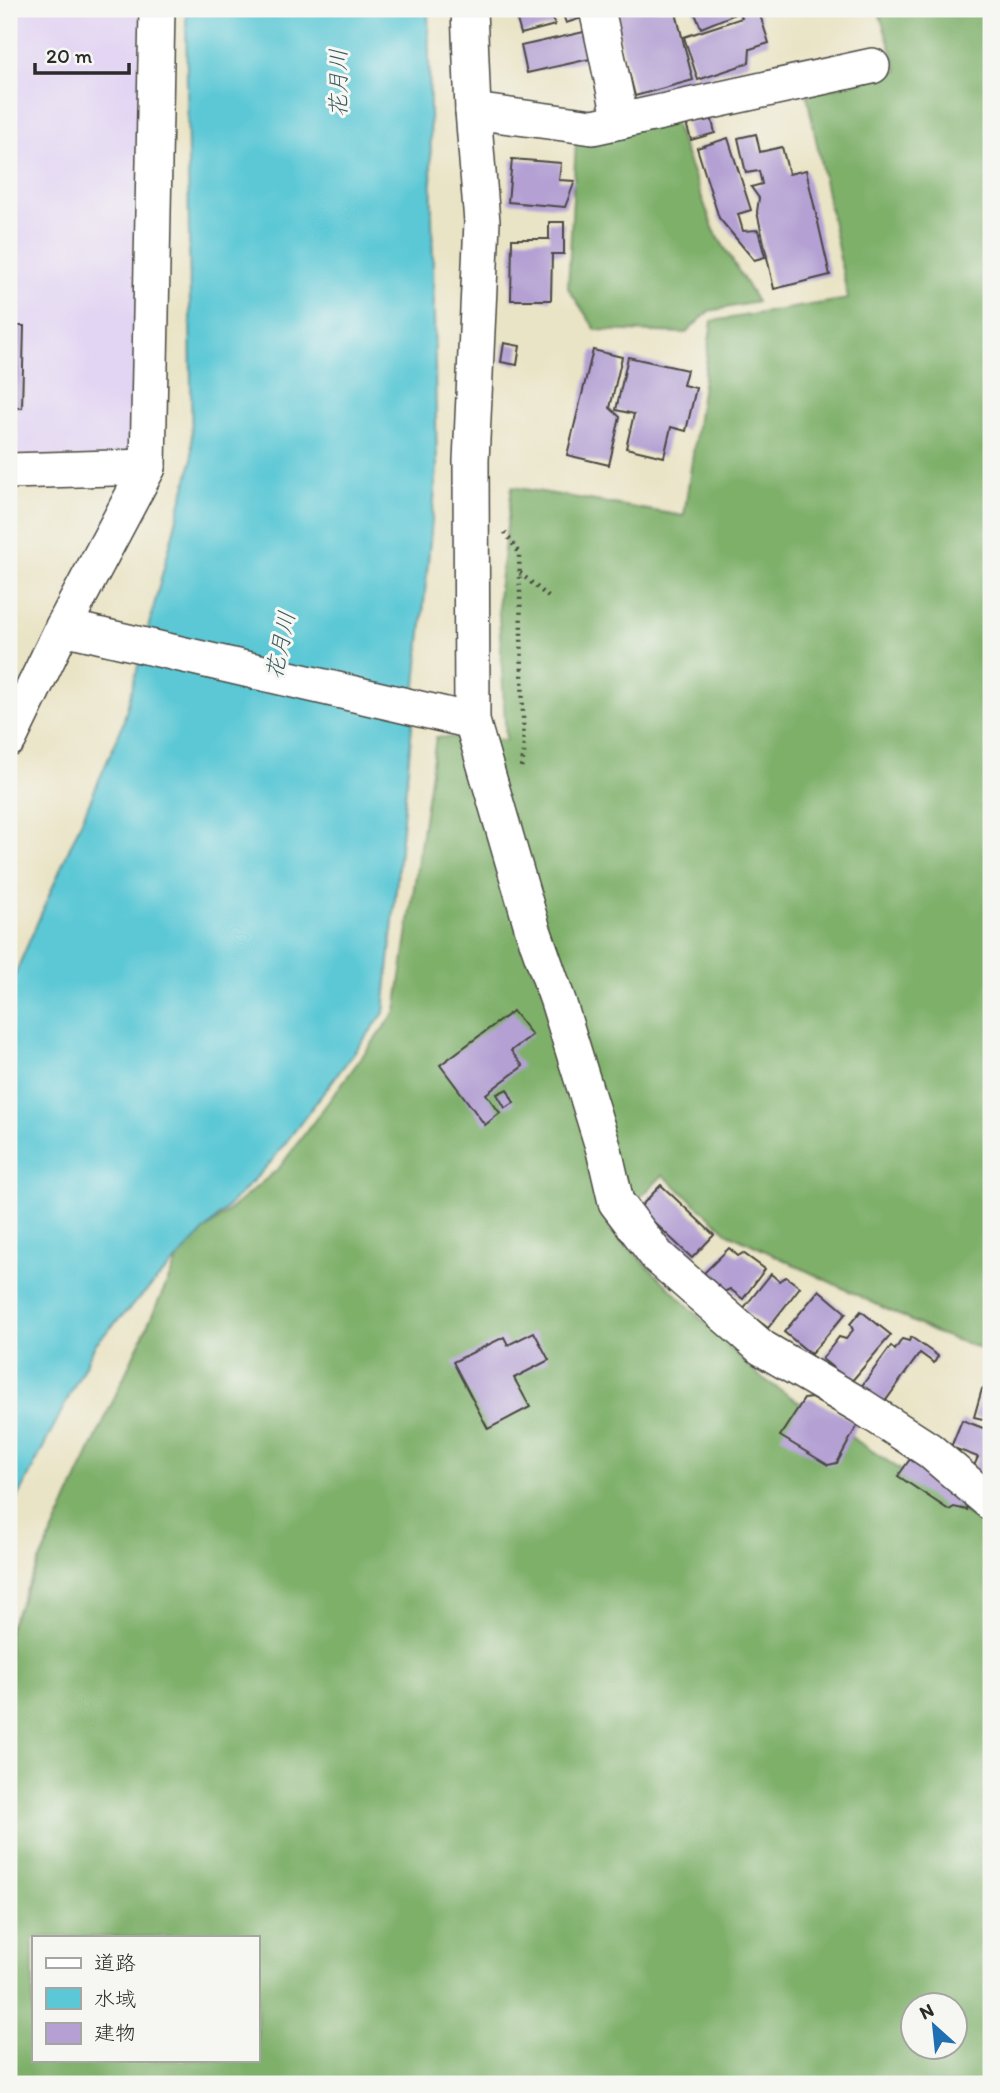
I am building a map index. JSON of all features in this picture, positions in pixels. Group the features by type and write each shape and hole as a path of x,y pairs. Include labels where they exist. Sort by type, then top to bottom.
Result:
{"street":[{"path":"9,738 63,627 148,467 157,9"},
{"path":"469,9 473,111 482,222 471,461 472,721 533,930 604,1150 616,1202 657,1256 762,1348 929,1450 991,1503"},
{"path":"597,9 621,121"},
{"path":"473,111 593,127 872,66"},
{"path":"9,471 148,467"},
{"path":"63,627 472,721"}],"path":[{"path":"505,531 519,553 520,573 524,755 517,780"},
{"path":"520,573 552,600"}],"shaded area":[{"path":"9,9 148,9 136,457 9,457"}],"green space":[{"path":"878,9 991,9 991,1352 936,1333 728,1233 663,1175 609,1228 758,1375 991,1530 991,2084 9,2084 9,1628 182,1250 279,1168 396,1011 436,737 506,740 498,598 512,487 684,516 712,321 848,299 807,95 898,71"},
{"path":"673,119 714,230 757,302 709,311 686,333 596,330 568,288 576,142"}],"water":[{"name":"花月川","path":"186,9 428,9 437,469 384,1013 270,1163 96,1343 9,1515 9,988 122,727 192,461"}],"building":[{"path":"514,9 550,9 555,25 521,34"},
{"path":"561,9 583,9 585,17 566,23"},
{"path":"631,9 675,9 693,80 635,96 614,13"},
{"path":"693,9 731,9 733,15 701,28"},
{"path":"738,9 758,9 769,43 750,49 749,63 698,80 684,37 742,18"},
{"path":"584,32 590,59 527,73 521,46"},
{"path":"711,116 715,133 691,140 686,123"},
{"path":"756,134 760,152 782,147 789,174 806,170 830,275 774,289 757,212 759,198 751,187 762,184 759,171 746,173 738,138"},
{"path":"728,138 751,210 738,214 743,231 758,230 765,257 754,260 719,218 697,148"},
{"path":"512,159 561,163 559,180 575,181 565,207 508,202"},
{"path":"549,222 564,222 564,254 552,254 551,300 511,300 512,239 549,239"},
{"path":"9,326 24,326 22,408 9,407"},
{"path":"504,343 520,346 517,365 501,362"},
{"path":"593,350 622,357 610,408 620,417 609,465 567,455"},
{"path":"628,357 687,370 683,385 696,388 686,431 671,427 664,457 626,448 634,414 616,410"},
{"path":"513,1011 532,1035 511,1051 523,1066 486,1094 500,1113 485,1125 440,1065"},
{"path":"507,1089 514,1103 505,1108 497,1094"},
{"path":"661,1185 714,1235 692,1258 639,1208"},
{"path":"729,1248 738,1256 743,1253 765,1269 743,1299 730,1289 724,1292 704,1273"},
{"path":"771,1274 779,1281 786,1277 800,1287 768,1328 743,1309"},
{"path":"819,1290 846,1313 811,1354 784,1332"},
{"path":"861,1311 891,1335 851,1382 822,1359 839,1337 846,1339 853,1330 850,1324"},
{"path":"534,1332 549,1360 514,1378 530,1407 488,1429 453,1362 504,1337 508,1345"},
{"path":"911,1337 938,1356 934,1363 920,1353 884,1403 861,1387 891,1346 895,1350 902,1339 909,1341"},
{"path":"991,1381 991,1421 974,1417 982,1389"},
{"path":"811,1398 858,1424 837,1463 828,1465 780,1436 804,1399"},
{"path":"962,1420 991,1431 991,1455 982,1477 971,1473 978,1457 951,1447"},
{"path":"910,1459 970,1499 967,1510 954,1507 949,1510 898,1476"}]}
